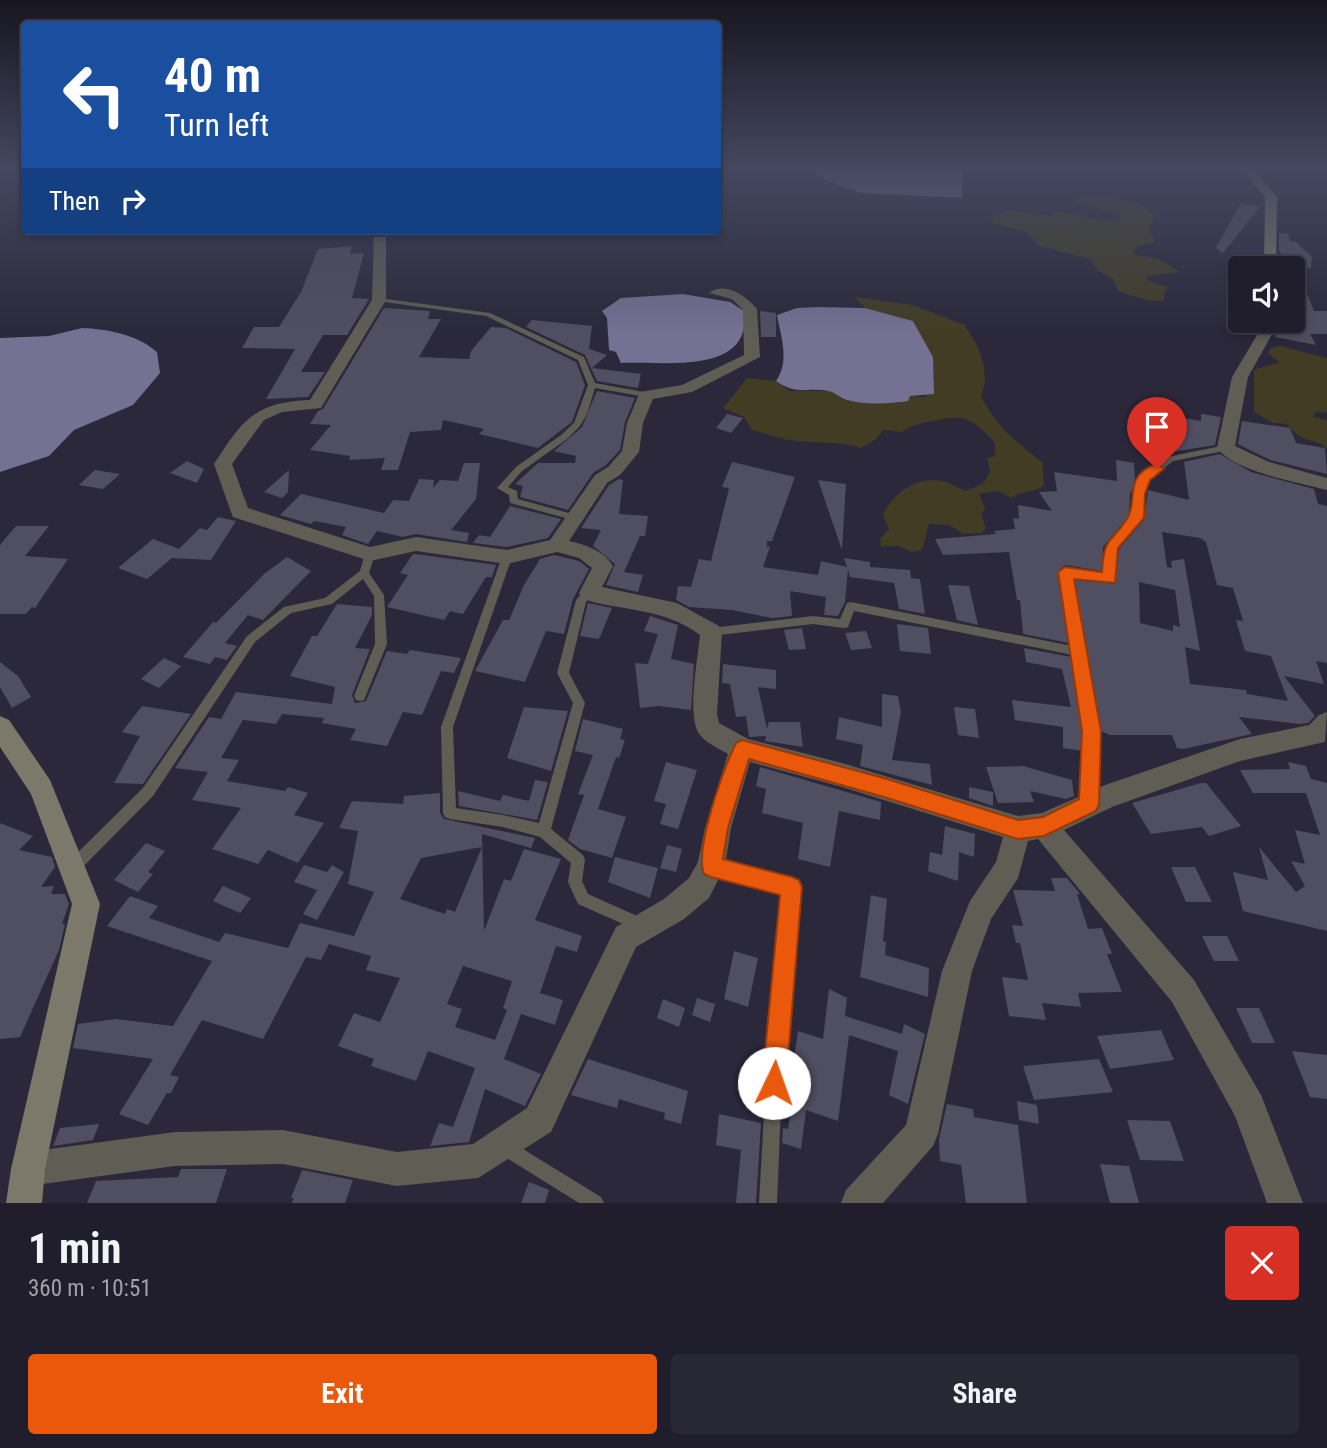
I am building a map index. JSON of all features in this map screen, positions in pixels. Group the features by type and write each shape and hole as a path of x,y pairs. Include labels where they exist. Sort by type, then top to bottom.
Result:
{"street":[{"path":"1270,256 1271,222"},
{"path":"380,235 379,300 315,405 279,405 252,420 223,464 240,512 370,554 416,544 507,557 557,545 585,552 603,566 589,593 667,608 698,620 711,632 705,714 709,729 742,749 1031,828 1182,991 1249,1107 1285,1203"},
{"path":"557,545 573,517 601,479 614,471 629,452 635,423 646,395 686,389 752,357 750,309 736,296 716,292"},
{"path":"1265,333 1240,377 1226,448 1237,456 1263,466 1327,484"},
{"path":"859,1203 921,1134 957,971 979,911 1008,869 1031,828 1240,750 1316,734 1327,722"},
{"path":"0,727 41,788 86,904 28,1169 24,1203"},
{"path":"28,1169 175,1149 283,1147 397,1169 478,1161 539,1120 626,937 674,909 699,888 711,866 718,828 742,749"}],"lane":[{"path":"379,300 488,314 581,359 592,384 584,401 584,412 575,428 517,468 502,488 514,493 513,501 573,517"},
{"path":"592,384 646,395"},
{"path":"1089,805 1092,731 1065,572 1109,579 1111,547 1137,518 1138,494 1145,478 1170,459 1226,448"},
{"path":"72,868 148,792 251,639 288,610 328,601 364,573 370,554"},
{"path":"507,557 447,727 450,813 503,821 544,831 578,860 575,882 583,899 644,926"},
{"path":"360,696 381,644 379,596 364,573"},
{"path":"544,831 579,702 563,673 581,600 589,593"},
{"path":"711,632 813,620 844,624 851,606 1077,651"},
{"path":"711,866 792,887 775,1059 768,1203"},
{"path":"503,1145 595,1203"}],"shaded area":[{"path":"1152,222 1148,229 1155,242 1137,246 1133,254 1159,259 1180,272 1147,276 1147,280 1169,288 1164,291 1164,301 1146,300 1118,291 1113,279 1097,270 1090,259 1040,246 1026,232 994,223"},
{"path":"683,294 730,302 744,311 743,332 734,346 720,355 702,361 681,363 621,363 616,352 609,350 607,318 602,311 621,298"},
{"path":"855,297 913,305 965,325 979,349 984,366 985,383 981,396 987,407 1008,433 1043,463 1044,485 1040,488 1011,498 999,491 979,494 985,508 981,515 986,528 981,533 963,534 949,525 929,524 922,550 912,552 898,546 881,547 880,539 889,529 883,515 892,500 906,488 932,480 966,491 984,483 990,471 987,458 995,456 995,443 981,428 968,420 944,419 916,425 902,432 884,430 875,440 861,448 775,437 752,430 744,417 723,408 747,378 776,381 790,391 831,391 845,400 899,403 909,396 925,397 933,357 913,321 865,308"},
{"path":"797,308 865,308 913,321 933,357 934,394 910,396 908,401 901,402 861,403 828,391 790,388 776,381 784,358 777,315"},
{"path":"82,328 112,332 141,341 157,352 160,373 133,405 74,430 49,456 0,472 0,338 49,336"},
{"path":"1280,346 1327,358 1327,413 1316,412 1313,417 1327,420 1327,449 1298,435 1287,424 1273,423 1254,412 1254,370 1279,362 1268,353 1271,348"}],"building":[{"path":"1230,222 1248,222 1223,253 1216,248"},
{"path":"1279,233 1288,234 1290,241 1296,242 1312,257 1311,268 1305,268 1305,256 1283,256 1279,251"},
{"path":"352,246 350,254 364,253 352,298 369,299 347,335 323,335 301,372 325,372 308,397 266,399 295,349 242,348 254,327 279,327 301,292 318,249"},
{"path":"1305,288 1314,311 1327,311 1327,334 1310,334 1316,345 1275,337 1277,333 1305,333"},
{"path":"384,308 430,311 428,319 441,319 419,357 469,359 471,351 491,327 506,328 576,362 585,385 572,422 538,448 479,434 484,429 443,420 441,430 410,432 398,470 381,470 385,458 349,460 350,456 310,450 331,425 310,424 318,411 323,409"},
{"path":"760,311 776,313 776,337 761,337"},
{"path":"532,320 592,326 589,349 607,355 592,368 641,374 638,388 597,381 585,355 526,327"},
{"path":"597,391 635,398 625,422 620,450 606,465 593,473 568,510 520,497 523,486 515,484 538,463 575,463 576,456 554,451 582,427"},
{"path":"727,414 743,418 731,433 716,428"},
{"path":"1159,414 1201,421 1201,414 1221,417 1215,445 1171,452 1161,440 1148,438 1141,417 1160,416"},
{"path":"1242,421 1290,428 1296,443 1325,448 1327,474 1270,460 1238,444"},
{"path":"1220,454 1251,472 1314,489 1318,504 1327,506 1327,663 1316,661 1324,684 1284,676 1315,716 1308,723 1239,717 1252,734 1183,749 1177,748 1172,735 1110,735 1101,731 1074,580 1115,584 1119,549 1144,520 1148,490 1189,500 1184,462","holes":["1162,532 1200,538 1206,542 1217,585 1233,588 1243,621 1236,620 1245,651 1271,656 1288,701 1247,694 1246,690 1190,684 1185,647 1200,651 1184,559 1171,561 1172,568 1167,567","1139,582 1175,590 1180,627 1173,625 1173,631 1140,623"]},
{"path":"1116,460 1134,463 1135,484 1130,494 1129,516 1103,547 1102,571 1065,565 1058,571 1069,643 1023,634 1020,600 1017,600 1009,552 943,555 935,539 996,534 994,531 1015,529 1013,518 1019,519 1018,505 1052,511 1039,492 1057,491 1054,472 1117,481"},
{"path":"187,461 204,469 197,483 170,473"},
{"path":"732,462 795,477 772,541 767,541 767,547 770,547 763,567 818,575 821,561 847,567 844,558 870,562 870,567 910,570 911,578 920,579 925,614 899,609 894,583 850,577 848,569 845,602 838,616 824,615 826,597 790,591 792,616 772,618 732,610 689,607 676,600 678,586 691,587 699,559 711,561 729,488 722,487"},
{"path":"464,463 480,463 476,499 451,530 469,533 467,542 416,534 403,537 377,531 368,544 342,535 346,527 314,521 311,524 280,515 301,494 384,513 393,500 409,501 419,479 434,480 433,488 440,480 458,481"},
{"path":"95,470 120,474 103,489 79,485"},
{"path":"289,470 288,492 282,498 264,492"},
{"path":"619,479 623,480 619,514 648,516 645,536 640,536 624,572 643,575 638,592 606,585 615,564 593,546 601,530 581,528 609,485"},
{"path":"818,480 846,484 842,550"},
{"path":"510,506 561,519 548,538 507,547 473,543 479,535 490,537"},
{"path":"218,517 236,521 211,560 172,558 147,579 118,568 153,539 179,549 200,528 207,530"},
{"path":"16,526 49,526 25,556 68,559 35,608 32,607 26,614 0,614 0,545"},
{"path":"413,554 496,565 492,577 486,577 463,614 450,611 444,620 387,607 408,575 400,573"},
{"path":"554,555 579,561 589,569 573,599 564,634 546,631 525,682 475,671 503,620 509,620 524,585 540,559"},
{"path":"287,557 311,571 263,620 248,615 225,643 237,646 227,660 215,657 210,664 183,657 213,622 216,623 264,574"},
{"path":"948,585 969,586 978,625 957,620"},
{"path":"588,603 612,608 599,639 580,636"},
{"path":"337,604 372,607 372,615 355,648 370,649 352,695 355,703 366,701 387,651 407,654 410,650 461,658 454,673 441,671 422,715 403,712 387,746 350,740 356,729 322,723 324,718 282,714 276,724 243,720 221,758 239,760 227,781 285,791 288,787 308,793 294,815 324,823 298,863 268,850 258,864 212,849 241,808 192,800 208,772 175,768 209,717 221,719 236,692 332,704 335,687 290,676 312,636 317,636"},
{"path":"650,616 678,625 671,659 694,664 691,710 658,706 640,708 635,663 648,664 658,634 644,631"},
{"path":"897,624 928,628 931,654 900,651"},
{"path":"802,628 806,649 789,650 784,630"},
{"path":"866,631 872,648 851,650 845,633"},
{"path":"1024,648 1071,657 1083,729 1083,751 1063,748 1063,727 1015,720 1012,700 1071,707 1062,669 1026,662"},
{"path":"164,658 181,666 159,688 141,679"},
{"path":"0,662 18,676 31,697 12,708 0,687"},
{"path":"723,664 776,670 776,689 758,687 767,729 769,722 800,722 803,747 765,741 766,736 749,737 746,716 736,717 730,684 722,683"},
{"path":"882,694 898,696 901,712 892,760 930,764 932,785 860,766 863,745 836,739 839,717 882,727"},
{"path":"142,706 191,714 143,784 114,783 140,736 122,732"},
{"path":"524,707 568,711 551,771 507,758"},
{"path":"954,707 975,709 979,738 958,735"},
{"path":"583,719 623,729 620,739 625,740 619,758 616,757 598,809 626,817 612,858 580,849 568,840 584,795 578,794 593,755 575,751"},
{"path":"666,762 697,770 678,829 660,824 666,804 654,801"},
{"path":"1288,762 1306,766 1311,779 1327,783 1327,931 1243,911 1233,872 1268,880 1259,847 1296,892 1305,886 1291,861 1305,864 1295,830 1320,835 1306,793 1253,793 1240,770 1290,769"},
{"path":"1023,766 1072,780 1074,796 1066,799 1030,791 1034,802 998,803 986,767"},
{"path":"760,767 881,802 880,820 839,811 830,867 798,859 803,823 762,813 766,789 756,786"},
{"path":"535,780 548,782 537,820 459,806 458,791 500,801 503,795 529,801"},
{"path":"1206,783 1241,826 1209,836 1202,827 1151,834 1132,803"},
{"path":"969,787 993,792 993,806 969,798"},
{"path":"440,793 440,813 444,819 535,838 531,848 482,834 484,931 504,879 511,881 524,849 561,859 535,920 582,936 577,952 556,946 540,993 563,1000 555,1025 521,1014 504,1059 541,1074 525,1106 485,1089 469,1142 430,1146 439,1123 453,1127 475,1068 428,1051 416,1081 371,1066 374,1059 338,1046 354,1013 380,1022 400,978 366,970 371,956 329,944 321,960 306,957 263,1039 202,1020 170,1075 179,1077 171,1093 167,1093 148,1125 119,1114 153,1059 73,1048 78,1024 116,1019 173,1026 212,961 107,926 130,896 158,906 149,918 219,942 225,933 288,948 300,923 354,936 374,892 348,884 358,831 339,828 352,801 403,804 404,796","holes":["482,847 455,912 447,909 445,914 400,899 421,858","463,966 512,981 503,1008 507,1010 495,1040 455,1027 462,1009 447,1004"]},
{"path":"0,823 33,836 19,850 52,857 55,867 41,887 54,886 51,894 65,894 69,904 62,924 65,924 59,950 20,1037 0,1039"},
{"path":"945,826 975,834 974,857 959,852 958,881 928,871 930,852 942,855"},
{"path":"146,843 165,851 148,872 153,874 138,892 114,880"},
{"path":"667,845 682,849 676,872 660,868"},
{"path":"615,857 658,868 650,898 608,882"},
{"path":"304,865 327,872 332,865 344,872 317,920 303,914 317,890 294,882"},
{"path":"1171,867 1195,867 1212,902 1186,902"},
{"path":"1051,878 1067,878 1080,894 1077,894 1088,929 1102,928 1112,954 1107,954 1122,992 1078,993 1081,1007 1042,1003 1046,1020 1009,1016 1002,977 1028,980 1020,943 1016,943 1012,925 1023,926 1013,890 1055,891"},
{"path":"223,886 251,898 240,913 213,901"},
{"path":"871,895 887,899 883,941 886,942 885,955 929,968 928,997 860,977"},
{"path":"1202,936 1227,936 1239,961 1214,961"},
{"path":"734,951 758,958 748,1007 724,999"},
{"path":"829,989 847,998 845,1016 902,1034 904,1024 925,1034 908,1104 889,1095 898,1051 849,1035 838,1121 806,1110 801,1149 782,1143 783,1128 788,1129 798,1060 794,1058 798,1031 823,1039"},
{"path":"697,998 715,1004 710,1022 692,1015"},
{"path":"663,999 685,1008 679,1027 657,1018"},
{"path":"1236,1008 1259,1008 1275,1043 1252,1043"},
{"path":"1161,1030 1174,1060 1110,1069 1097,1036"},
{"path":"1292,1051 1327,1055 1327,1099 1310,1097"},
{"path":"588,1059 688,1091 681,1124 664,1119 665,1113 619,1099 617,1108 571,1095"},
{"path":"1099,1059 1113,1092 1034,1100 1023,1066"},
{"path":"1017,1101 1037,1105 1039,1124 1019,1120"},
{"path":"947,1104 973,1109 974,1117 1018,1125 1027,1203 966,1203 961,1165 940,1161 939,1139"},
{"path":"719,1114 761,1123 756,1203 736,1203 741,1150 716,1145"},
{"path":"1127,1120 1170,1121 1184,1161 1140,1160"},
{"path":"99,1124 93,1140 53,1146 60,1128"},
{"path":"1100,1164 1129,1166 1139,1203 1110,1203"},
{"path":"181,1169 227,1169 216,1203 87,1203 96,1181 178,1177"},
{"path":"302,1170 353,1180 345,1203 292,1203 294,1198 291,1198"},
{"path":"529,1182 549,1190 545,1203 521,1203"}],"route":[{"path":"774,1083 792,887 711,866 718,828 742,749 842,775 1018,829 1044,826 1089,805 1092,731 1065,572 1109,579 1111,547 1137,518 1138,494 1145,478 1157,469"}]}
